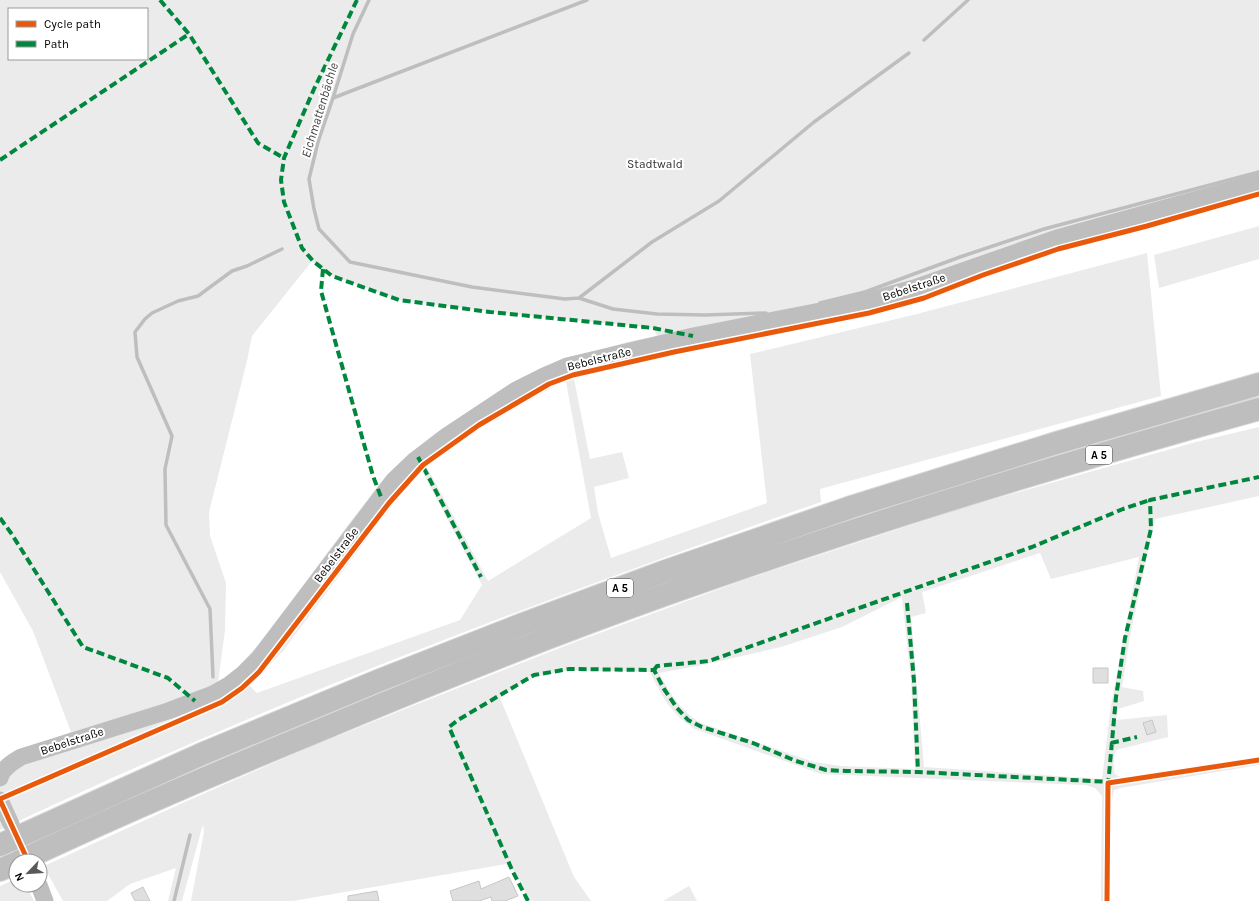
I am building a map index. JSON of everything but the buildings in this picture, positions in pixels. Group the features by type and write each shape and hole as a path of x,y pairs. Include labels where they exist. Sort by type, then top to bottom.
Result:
{"highway":[{"name":"A 5","path":"0,845 204,753 373,683 523,624 656,575 851,507 1056,443 1259,384"},
{"name":"A 5","path":"38,853 217,773 389,701 669,593 861,528 1059,466 1254,412"}],"street":[{"name":"Bebelstraße","path":"0,778 1,774 10,764 21,757 168,711 213,694 229,685 259,658 381,497 394,481 415,460 481,412 516,390 544,376 567,366 640,348 776,319 856,304 914,288 1057,238 1259,182"},
{"path":"0,800 11,824"}],"green space":[{"name":"Stadtwald","path":"0,0 1259,0 1259,197 1150,229 1059,252 984,278 935,298 870,315 678,354 574,379 590,459 622,452 629,478 594,487 598,513 611,558 767,503 750,354 917,314 1147,253 1161,396 820,489 821,502 613,576 303,696 100,783 0,830 0,765 9,756 71,732 33,631 0,572","holes":["312,261 332,276 399,300 490,312 653,328 657,336 627,342 545,366 517,380 437,432 404,459 382,481 263,640 238,667 218,683 225,630 226,583 210,536 209,512 252,336","566,382 591,518 488,581 427,467 479,428 559,384","422,471 482,585 460,620 257,693 249,685 283,651 390,508"]},
{"path":"1259,226 1259,259 1159,288 1154,255"},
{"path":"1259,427 1259,496 1155,519 1130,636 1122,687 1143,691 1144,701 1118,709 1116,720 1167,715 1168,737 1116,750 1114,771 1115,774 1122,778 1259,757 1259,765 1114,790 1111,806 1111,901 1101,901 1102,796 1095,788 1085,785 821,774 695,729 680,718 668,705 650,672 571,670 535,677 513,688 500,698 574,877 591,901 532,901 529,899 512,867 508,867 506,864 293,901 191,901 204,832 203,824 182,901 168,901 176,868 130,884 107,901 63,901 48,874 48,864 305,749 425,701 575,642 744,580 966,507 1196,442","holes":["1040,553 1051,579 1139,557 1111,705 1102,779 924,767 911,617 926,613 922,592","902,597 911,680 915,769 841,766 814,762 701,723 682,708 672,695 659,673 707,664 781,647 842,627"]},
{"path":"8,882 8,893 30,893 34,901 0,901 0,886"},
{"path":"689,886 697,901 663,901"}],"waterway":[{"path":"369,0 353,34 318,142 309,179 319,229 350,262 472,287 565,299 579,298 652,242 719,201 814,122 909,53"},
{"path":"333,98 587,0"},
{"path":"924,40 968,0"},
{"path":"820,303 865,292 960,257 1044,229 1259,172"},
{"name":"Eichmattenbächle","path":"213,677 210,609 166,525 165,469 172,436 137,357 135,332 145,319 152,313 178,301 198,296 232,271 247,266 282,249"},
{"path":"579,298 613,309 657,314 705,315 766,313"},
{"name":"Eichmattenbächle","path":"174,901 190,835"}],"marked path":[{"path":"160,0 189,34 258,143 284,158"},
{"path":"357,0 314,89 284,158 281,180 284,202 302,248 313,261 332,276 399,300 490,312 653,328 693,336"},
{"path":"0,160 189,34"},
{"path":"323,269 321,291 373,476 381,497"},
{"path":"418,457 481,577"},
{"path":"1108,786 1116,697 1125,638 1151,529 1150,500 1259,477"},
{"path":"654,670 657,666 709,661 1032,547 1123,509 1150,500"},
{"path":"0,518 83,647 168,678 195,701"},
{"path":"907,603 914,681 918,772"},
{"path":"528,901 513,872 449,727 458,720 534,675 569,669 654,670 664,689 677,708 688,720 702,727 753,743 796,761 826,770 918,772 1111,782"},
{"path":"1111,743 1137,737"}],"cycle path":[{"path":"0,799 222,702 242,688 259,672 389,503 423,465 479,425 549,384 573,375 674,352 869,313 924,298 983,275 1058,249 1147,226 1259,194"},
{"path":"1107,901 1108,783 1259,760"},
{"path":"0,800 24,853"}]}
